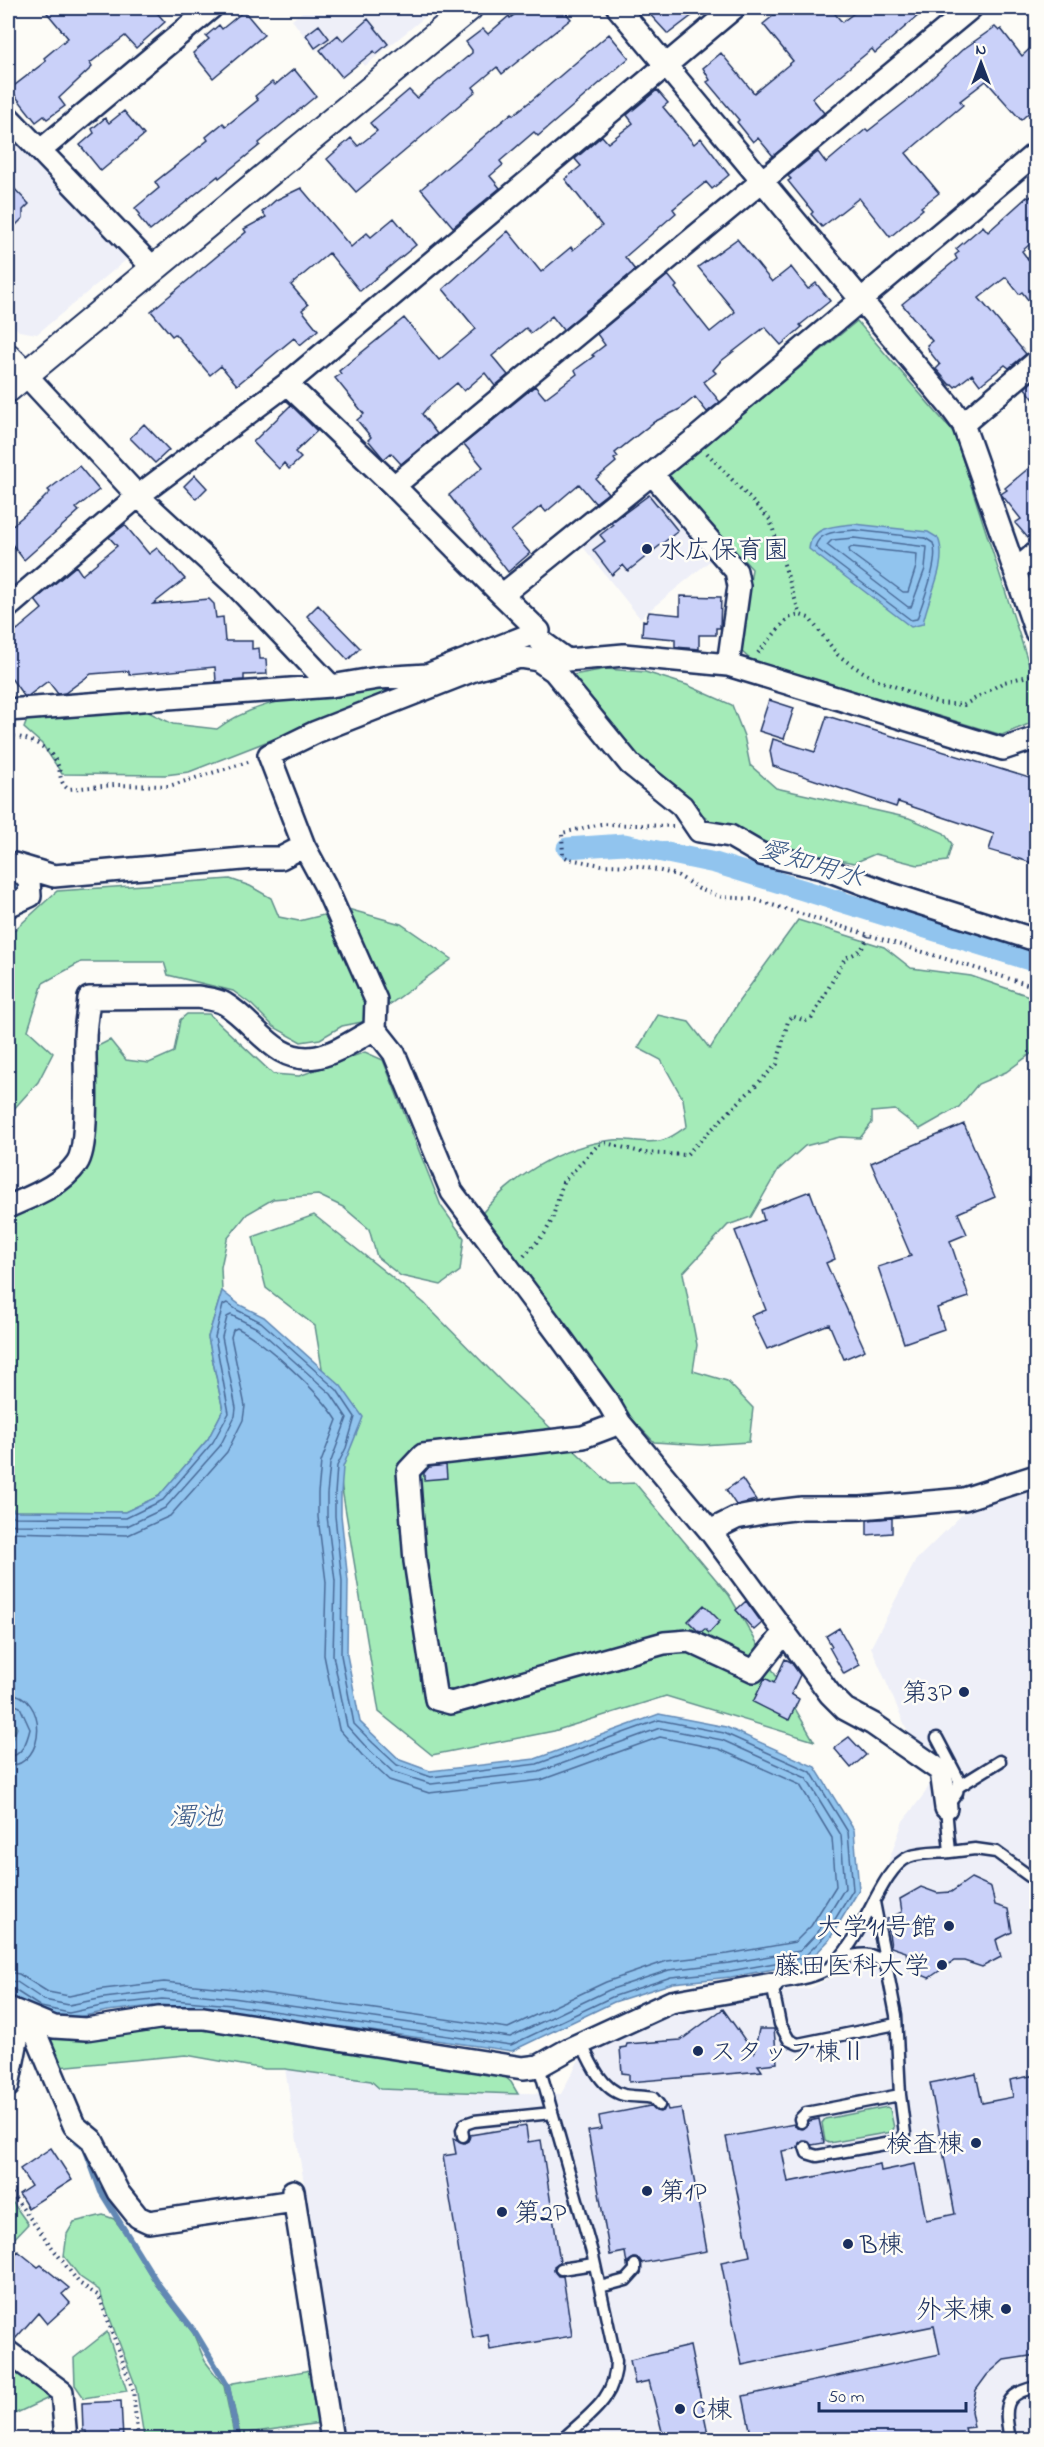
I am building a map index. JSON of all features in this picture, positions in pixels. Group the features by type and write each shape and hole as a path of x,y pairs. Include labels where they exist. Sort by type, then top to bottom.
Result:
{"street":[{"path":"41,150 211,8"},
{"path":"332,686 237,587 138,496 13,374 154,269 469,8"},
{"path":"618,8 861,298 963,424 1036,632"},
{"path":"8,607 138,496 287,384 734,8"},
{"path":"394,486 971,8"},
{"path":"8,117 154,269"},
{"path":"502,596 695,439 1036,153"},
{"path":"963,424 1036,362"},
{"path":"8,710 332,686 378,678 427,675 539,631 394,486 287,384"},
{"path":"652,474 736,571 739,586 728,664"},
{"path":"1015,571 1036,553"},
{"path":"531,634 567,660 624,655 728,664 1003,749 1036,738"},
{"path":"946,1808 941,1771 873,1724 845,1709 830,1694 710,1531 620,1423 609,1404 452,1192 394,1053 375,1029 376,1000 325,885 304,846 269,755 316,732 474,670 520,657 538,660 554,671 630,764 682,806 699,831 730,836 761,854 822,868 891,894 1036,940"},
{"path":"11,865 54,876 254,858 281,858 304,846"},
{"path":"8,906 30,896 29,881 11,865"},
{"path":"8,1207 64,1177 79,1161 84,1138 85,1036 89,998 198,997 215,1000 226,1004 275,1048 288,1056 302,1059 318,1057 336,1050 375,1029"},
{"path":"620,1423 583,1437 423,1455 408,1471 415,1561 436,1699 451,1702 653,1646 681,1641 697,1644 754,1671 784,1633"},
{"path":"710,1531 736,1518 768,1512 802,1508 861,1508 964,1499 1036,1476"},
{"path":"20,2013 54,2027 86,2029 159,2018 204,2018 523,2068 539,2066 582,2043 671,2002 772,1984"},
{"path":"8,2086 20,2013"},
{"path":"20,2013 74,2125 92,2140 118,2192 138,2217 149,2222 293,2196 332,2439"},
{"path":"8,2352 62,2392 66,2439"}],"lane":[{"path":"938,1738 959,1780 957,1793 946,1808 950,1852"},
{"path":"958,1787 1000,1761"},
{"path":"896,2024 798,2043 789,2040 780,2024 772,1984 807,1978 828,1969 840,1958 851,1944 894,1866 909,1856 975,1849 996,1851 1036,1881"},
{"path":"805,2147 807,2153 817,2156 896,2142 905,2134 900,2095 896,2024 874,1902"},
{"path":"840,1958 859,1954 873,1955 882,1960 886,1966"},
{"path":"582,2043 591,2064 609,2087 622,2095 653,2098 659,2105"},
{"path":"539,2066 594,2264 616,2361 616,2374 607,2398 562,2439"},
{"path":"801,2122 800,2120 806,2113 900,2095"},
{"path":"463,2136 462,2130 465,2124 474,2121 552,2113"},
{"path":"561,2269 594,2264"},
{"path":"600,2287 626,2280 635,2270 635,2265"},
{"path":"1010,2439 1006,2415 1007,2403 1017,2392 1036,2387"}],"path":[{"path":"695,439 770,520 800,615"},
{"path":"751,672 756,657 767,642 788,618 800,615 808,618 838,655 853,666 875,679 938,703 964,705 1004,682 1036,674"},
{"path":"8,736 19,736 48,752 57,763 61,784 68,789 169,786 269,755"},
{"path":"699,831 671,826 601,824 562,833 563,856 569,860 657,870 677,875 699,890 723,897 753,899 869,933 1036,987"},
{"path":"511,1272 545,1233 552,1220 563,1182 599,1144 606,1143 644,1153 686,1155 777,1064 788,1021 792,1016 806,1021 812,1018 845,958 864,948 869,933"},
{"path":"8,2189 79,2283 99,2296 133,2390 138,2439"}],"shaded area":[{"path":"307,8 436,8 365,66 338,34 316,51 292,20"},
{"path":"8,130 126,251 126,260 37,334 19,331 8,320"},
{"name":"水広保育園","path":"653,487 716,556 640,618 579,542 647,488"},
{"name":"藤田医科大学","path":"1036,1479 1036,2439 341,2439 317,2262 285,2069 371,2081 380,2089 561,2094 581,2056 595,2045 679,2009 773,1991 811,1988 840,1972 854,1959 903,1821 925,1793 941,1763 910,1737 871,1647 916,1560 978,1499"}],"green space":[{"path":"857,321 954,433 1036,686 1036,721 1002,735 751,660 740,650 752,569 667,476"},
{"path":"606,669 645,672 687,685 732,705 744,736 750,765 776,788 909,818 944,833 952,844 947,861 918,865 875,854 854,863 792,851 716,825 642,767 567,676"},
{"path":"409,686 189,772 165,775 62,774 42,744 24,728 29,715 138,707 173,724 217,729 237,716 284,700 335,692"},
{"path":"230,879 250,886 271,898 279,917 299,921 348,909 401,924 452,959 367,1021 342,1026 320,1039 301,1042 274,1027 252,1005 233,991 168,975 164,962 81,962 43,983 28,1030 53,1053 38,1082 12,1111 8,1108 8,936 57,891"},
{"path":"798,920 884,947 911,968 971,976 1029,996 1036,1005 1036,1050 1006,1072 978,1084 959,1107 920,1129 895,1110 872,1112 872,1123 860,1138 840,1137 805,1146 778,1170 751,1217 728,1225 683,1273 697,1345 693,1371 727,1381 753,1408 749,1442 702,1445 654,1442 595,1380 478,1218 491,1203 521,1177 574,1149 613,1140 657,1141 669,1138 687,1126 683,1099 661,1060 638,1048 658,1015 689,1022 710,1049 739,1001"},
{"path":"187,1014 209,1014 273,1074 299,1076 365,1052 383,1060 441,1206 464,1238 460,1271 441,1285 401,1276 377,1257 369,1229 343,1207 318,1195 273,1199 247,1214 227,1239 221,1267 222,1291 208,1337 223,1410 208,1439 159,1496 125,1512 14,1511 8,1501 8,1215 75,1181 94,1048 110,1040 126,1060 149,1063 174,1052 180,1020"},
{"path":"314,1215 424,1303 504,1384 610,1484 635,1483 729,1595 814,1741 666,1696 554,1731 432,1755 379,1712 315,1326 266,1288 253,1237"},
{"path":"8,1711 17,1728 8,1750"},
{"path":"211,2023 497,2070 511,2082 518,2094 380,2089 371,2081 285,2069 265,2069 186,2055 58,2067 47,2043 51,2034"},
{"path":"887,2107 890,2109 894,2128 891,2132 829,2143 825,2141 822,2123 825,2119"},
{"path":"8,2196 28,2224 9,2244 8,2242"},
{"path":"103,2215 114,2219 124,2232 156,2285 193,2333 205,2361 224,2386 235,2439 145,2440 136,2387 99,2290 80,2277 64,2256 67,2234 74,2222"},
{"path":"107,2332 127,2391 84,2398 75,2385 74,2358"},
{"path":"8,2359 53,2396 8,2417"},
{"path":"311,2370 320,2423 240,2434 229,2385"}],"water":[{"path":"854,524 928,532 938,538 941,559 923,624 911,627 809,549 811,541 819,532 832,527"},
{"name":"濁池","path":"222,1291 240,1305 264,1317 341,1386 363,1417 343,1467 341,1494 348,1581 347,1655 360,1722 400,1760 430,1771 535,1759 659,1714 726,1727 815,1767 854,1830 859,1890 829,1940 807,1963 731,1977 673,1983 614,2002 512,2051 232,2011 162,2005 107,2011 70,2019 39,2013 8,1993 8,1750 17,1728 8,1711 8,1501 14,1511 125,1512 159,1496 208,1439 223,1410 208,1337"}],"building":[{"path":"43,8 153,8 165,22 136,48 125,36 90,63 92,67 59,98 65,106 47,119 44,116 36,122 10,89 46,61 44,58 68,38"},
{"path":"523,8 562,8 571,19 502,74 497,67 473,87 476,91 356,192 327,159 351,138 358,146 377,131 370,123 409,90 417,98 472,53 466,42 483,29 488,34 509,16 510,18"},
{"path":"644,8 702,8 668,34"},
{"path":"783,8 830,8 842,22 861,8 927,8 875,53 872,49 812,98 824,113 773,156 758,138 753,142 737,122 739,120 707,82 710,80 703,68 721,53 754,93 793,61 763,24"},
{"path":"244,11 264,35 213,78 193,53 209,39 206,36 219,25 222,29"},
{"path":"368,19 388,44 376,54 374,51 342,77 320,50 338,35 343,41"},
{"path":"319,25 329,38 315,48 306,35"},
{"path":"995,27 999,31 1001,29 1022,56 1036,43 1036,106 1021,120 986,81 960,101 963,105 906,153 939,193 921,207 923,209 890,237 859,198 822,227 788,181 791,179 788,176 818,152 826,163 866,129 868,131 913,96 962,50"},
{"path":"609,34 629,58 538,136 534,132 500,161 503,165 490,176 500,188 453,227 421,189 512,113 513,115 532,100"},
{"path":"294,69 316,96 259,143 260,145 150,231 138,216 140,214 135,208 159,188 155,182 208,140 206,137 223,123 226,126 258,100 255,96 272,82 275,85"},
{"path":"657,90 668,103 663,107 694,144 701,138 729,175 712,189 706,182 673,209 676,213 625,257 635,270 563,330 552,316 531,333 526,328 492,356 508,375 495,386 485,373 464,391 457,383 427,408 422,414 437,434 401,464 391,453 384,459 368,440 371,437 357,420 364,414 335,378 341,374 339,371 404,318 439,360 476,329 443,289 508,231 541,272 571,247 573,250 602,226 565,179 581,166 575,159 602,136 608,143 633,123 627,115"},
{"path":"124,111 144,135 101,171 80,145 94,133 92,129 105,118 109,123"},
{"path":"8,182 29,204 23,210 23,218 8,233"},
{"path":"301,188 351,247 367,233 371,237 394,218 416,245 360,291 329,253 291,285 308,305 302,310 318,330 300,345 294,338 237,385 221,366 210,375 175,334 172,336 151,311 246,232 244,229 266,217 262,212 276,200"},
{"path":"1036,192 1036,239 1022,251 1036,270 1036,310 1022,292 1019,294 1006,277 979,298 1026,354 1009,368 1005,365 980,385 972,374 955,387 950,385 936,369 940,365 927,345 932,341 902,304 957,259 955,255 959,252 956,249 983,226 988,232 1027,197 1029,198"},
{"path":"737,239 772,282 791,267 808,289 816,283 830,301 800,325 802,327 781,345 765,327 720,362 713,370 716,373 704,382 720,402 707,412 695,397 680,409 654,422 615,453 618,457 614,459 616,462 596,479 608,493 595,503 579,484 546,512 541,506 511,531 530,553 508,572 449,495 483,467 464,444 535,386 545,398 577,374 575,370 605,345 597,334 668,275 677,286 675,288 710,332 735,312 698,267"},
{"path":"1036,378 1036,402 1025,388"},
{"path":"291,405 317,431 295,452 301,458 289,469 284,463 279,469 253,442"},
{"path":"144,424 169,450 155,463 130,438"},
{"path":"1036,462 1036,536 1034,533 1028,538 1015,523 1021,519 1001,494"},
{"path":"79,466 99,490 76,508 79,511 24,560 8,539 8,529 41,501 50,492 48,490"},
{"path":"195,475 207,488 196,499 184,486"},
{"path":"649,495 678,531 628,571 623,565 612,575 593,550 605,541 600,535 613,525 611,523"},
{"path":"125,525 149,554 157,548 185,579 153,604 209,599 214,604 216,618 223,617 225,641 252,641 252,649 259,648 260,659 266,659 267,674 244,675 244,680 216,682 215,667 129,675 129,671 91,674 65,693 58,694 48,681 28,696 24,696 8,674 8,619 17,630 42,609 35,600 76,566 82,575 117,546 109,537"},
{"path":"680,596 721,597 720,628 716,628 716,635 699,635 699,649 675,647 675,639 642,636 643,620 646,621 649,612 680,615"},
{"path":"318,605 360,648 348,660 307,616"},
{"path":"769,700 794,708 784,739 759,731"},
{"path":"827,716 1036,780 1036,864 989,850 994,834 898,802 896,807 773,766 770,751 773,739 815,752"},
{"path":"964,1124 995,1197 958,1213 967,1234 950,1241 969,1297 937,1308 944,1329 904,1343 878,1267 911,1256 871,1163"},
{"path":"810,1191 835,1259 826,1263 865,1350 844,1359 829,1324 767,1349 751,1316 766,1310 735,1231 764,1220 761,1210"},
{"path":"446,1465 447,1478 424,1480 424,1473 429,1467"},
{"path":"742,1479 756,1500 736,1505 726,1490"},
{"path":"892,1518 892,1533 867,1535 867,1520"},
{"path":"746,1601 762,1623 754,1630 736,1610"},
{"path":"704,1605 720,1621 709,1633 705,1629 698,1631 688,1621"},
{"path":"839,1628 860,1665 844,1674 829,1647 832,1646 826,1636"},
{"path":"785,1659 791,1662 800,1675 791,1694 799,1699 789,1720 753,1702 765,1678 774,1683"},
{"path":"849,1737 866,1755 851,1768 834,1748"},
{"name":"大学11号館","path":"971,1878 991,1887 995,1905 1008,1909 1012,1932 996,1940 1001,1957 982,1967 964,1961 954,1961 929,1978 910,1970 906,1952 891,1947 887,1919 902,1912 900,1899 921,1887 937,1893 951,1892"},
{"name":"スタッフ棟Ⅱ","path":"723,2009 754,2053 759,2029 774,2029 777,2063 758,2065 762,2071 629,2082 629,2074 622,2073 620,2048 626,2047 627,2044 681,2040"},
{"path":"976,2074 982,2103 1013,2097 1010,2080 1036,2075 1036,2355 1004,2360 987,2375 976,2390 971,2411 974,2427 965,2428 967,2437 957,2439 752,2439 743,2396 940,2354 934,2326 742,2365 721,2262 750,2256 726,2137 794,2124 797,2128 803,2129 809,2121 819,2119 824,2143 812,2145 809,2141 803,2140 799,2143 798,2148 782,2151 788,2182 880,2164 881,2171 915,2164 926,2220 955,2214 930,2083"},
{"name":"第1P","path":"666,2104 668,2110 681,2108 707,2251 642,2263 639,2259 634,2258 627,2265 625,2252 610,2255 588,2131 601,2129 599,2116 650,2106 660,2112 664,2110"},
{"name":"第2P","path":"526,2126 528,2142 541,2140 560,2262 554,2266 554,2271 558,2276 563,2276 572,2336 490,2350 488,2335 473,2338 443,2156 456,2154 453,2138 464,2143 468,2141 470,2135"},
{"path":"51,2148 72,2180 28,2208 19,2194 31,2186 20,2169"},
{"path":"18,2251 38,2267 41,2265 69,2288 62,2294 70,2303 47,2324 38,2313 16,2338 8,2331 8,2264"},
{"name":"C棟","path":"690,2346 709,2439 664,2439 649,2381 635,2384 630,2360"},
{"path":"121,2401 123,2439 87,2439 86,2431 83,2431 82,2403"}],"waterway":[{"name":"愛知用水","path":"567,848 624,844 715,863 1036,962"},
{"name":"愛知用水","path":"8,891 15,891"},
{"path":"77,2142 85,2148 101,2192 158,2284 195,2332 227,2385 238,2440"}],"place":[{"name":"水広保育園","path":"647,549"},
{"name":"第3P","path":"964,1692"},
{"name":"大学11号館","path":"949,1926"},
{"name":"藤田医科大学","path":"942,1965"},
{"name":"スタッフ棟Ⅱ","path":"698,2051"},
{"name":"検査棟","path":"976,2143"},
{"name":"第1P","path":"647,2191"},
{"name":"第2P","path":"502,2212"},
{"name":"B棟","path":"848,2244"},
{"name":"外来棟","path":"1006,2309"},
{"name":"C棟","path":"680,2409"}]}
